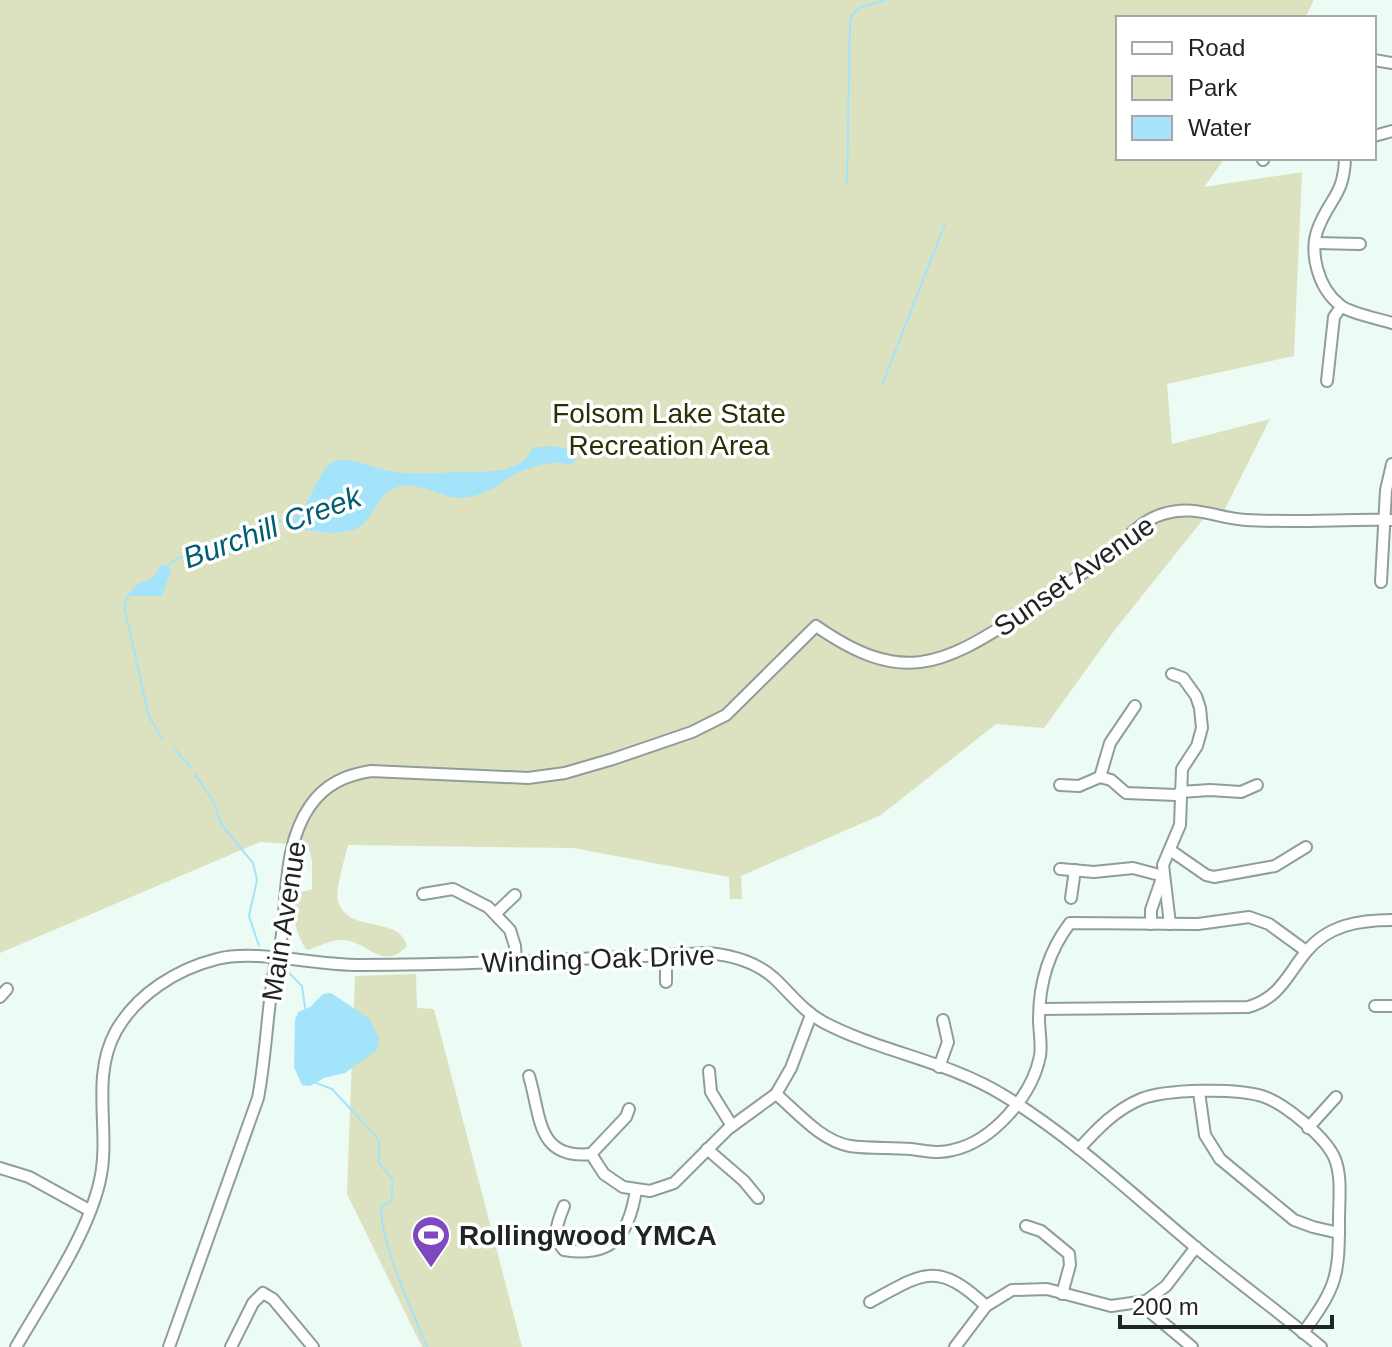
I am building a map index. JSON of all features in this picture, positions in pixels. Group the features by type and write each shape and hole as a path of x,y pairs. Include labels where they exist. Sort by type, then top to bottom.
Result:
{"street":[{"path":"1345,160 1340,190 1318,227 1317,268 1341,307 1392,323"},
{"path":"1316,243 1360,244"},
{"path":"1327,381 1334,317 1341,307"},
{"path":"1381,582 1388,520 1386,490 1392,464"},
{"name":"Sunset Avenue","path":"816,626 854,650 876,659 912,664 950,656 977,643 1106,556 1141,524 1164,513 1199,509 1245,520 1388,520"},
{"name":"Main Avenue","path":"169,1347 258,1098 285,891 295,839 312,803 333,783 371,771 528,778 565,773 692,732 726,715 816,626"},
{"path":"1170,924 1163,865 1180,825 1182,769 1197,746 1201,715 1198,700 1187,683 1172,674"},
{"path":"1100,777 1110,743 1135,706"},
{"path":"1060,785 1079,786 1100,777 1111,780 1126,793 1176,795 1210,790 1241,792 1257,785"},
{"path":"1170,850 1206,875 1214,877 1275,866 1306,847"},
{"path":"1060,869 1094,872 1133,868 1163,876"},
{"path":"1071,898 1075,870"},
{"path":"1151,924 1151,910 1163,876"},
{"path":"423,894 453,889 483,903 496,913 512,935 516,961"},
{"path":"496,913 515,895"},
{"path":"776,1094 821,1132 848,1146 934,1152 954,1150 978,1142 1015,1103 1030,1079 1040,1055 1040,992 1046,967 1070,923 1198,924 1236,917 1263,921 1306,951"},
{"path":"1040,1009 1248,1007 1264,1002 1279,991 1306,951 1336,928 1359,921 1392,920"},
{"name":"Winding Oak Drive","path":"16,1347 65,1263 89,1210 102,1170 103,1067 111,1042 124,1019 162,983 203,963 230,956 357,966 719,954 749,962 772,977 811,1015 843,1031 969,1077 1015,1103 1079,1149 1321,1347"},
{"path":"666,955 666,982"},
{"path":"1375,1006 1392,1006"},
{"path":"591,1154 607,1177 623,1187 660,1189 674,1183 732,1126 776,1094 791,1068 811,1015"},
{"path":"939,1067 948,1042 943,1020"},
{"path":"709,1071 711,1092 732,1126"},
{"path":"529,1076 547,1141 558,1151 591,1154 626,1117 629,1109"},
{"path":"1199,1092 1205,1135 1220,1159 1294,1220 1339,1233"},
{"path":"1079,1149 1108,1120 1142,1099 1168,1093 1243,1092 1263,1096 1308,1128 1330,1150 1337,1168 1339,1233 1338,1267 1331,1293 1303,1333"},
{"path":"1308,1128 1336,1097"},
{"path":"707,1149 744,1181 758,1198"},
{"path":"0,1168 29,1177 89,1210"},
{"path":"564,1206 556,1233 559,1245 564,1250 583,1251 605,1246 619,1238 628,1226 636,1190"},
{"path":"1026,1226 1041,1231 1069,1254 1070,1265 1062,1294"},
{"path":"955,1347 986,1306 1006,1293 1020,1289 1037,1288 1111,1306 1146,1301 1166,1286 1196,1247"},
{"path":"870,1302 914,1278 933,1275 960,1284 986,1306"},
{"path":"231,1347 253,1303 263,1293 273,1299 313,1347"},
{"path":"1146,1301 1150,1312 1192,1347"}],"green space":[{"name":"Folsom Lake State Recreation Area","path":"0,0 1314,0 1306,16 1116,16 1116,160 1224,160 1204,187 1302,172 1294,356 1167,384 1172,444 1270,419 1223,513 1209,512 1114,631 1044,728 996,724 881,815 741,876 742,899 730,899 729,877 573,848 348,845 338,901 352,918 394,930 402,936 407,946 390,956 376,954 344,940 307,950 293,913 295,898 299,893 312,889 312,860 308,845 260,842 0,953"},
{"path":"416,974 417,1008 434,1009 522,1347 422,1347 347,1194 355,976"}],"water":[{"path":"551,446 569,449 576,458 575,462 551,463 527,469 490,490 461,498 417,487 394,488 383,497 362,525 345,532 283,526 305,505 329,464 335,461 355,461 382,470 406,473 488,472 518,464 533,448"},
{"path":"161,565 171,570 162,596 131,596 136,585 154,577"},
{"path":"331,993 370,1019 379,1039 377,1050 345,1073 324,1078 310,1086 302,1085 294,1067 295,1020 298,1012 310,1007 323,994"}],"waterway":[{"path":"847,184 850,19 858,8 886,0"},
{"name":"Burchill Creek","path":"882,385 945,224"},
{"name":"Burchill Creek","path":"166,568 176,559 203,548 293,517"},
{"name":"Burchill Creek","path":"132,594 128,595 124,606 149,717 162,738"},
{"path":"174,748 191,768"},
{"path":"195,774 213,801 221,824 253,863 257,880 249,916 259,946"},
{"name":"Burchill Creek","path":"287,971 302,986 305,1008"},
{"name":"Burchill Creek","path":"316,1083 332,1089 379,1142 379,1163 393,1180 391,1203 382,1205 385,1236 427,1347"}],"place":[{"name":"Rollingwood YMCA","path":"431,1269"}]}
